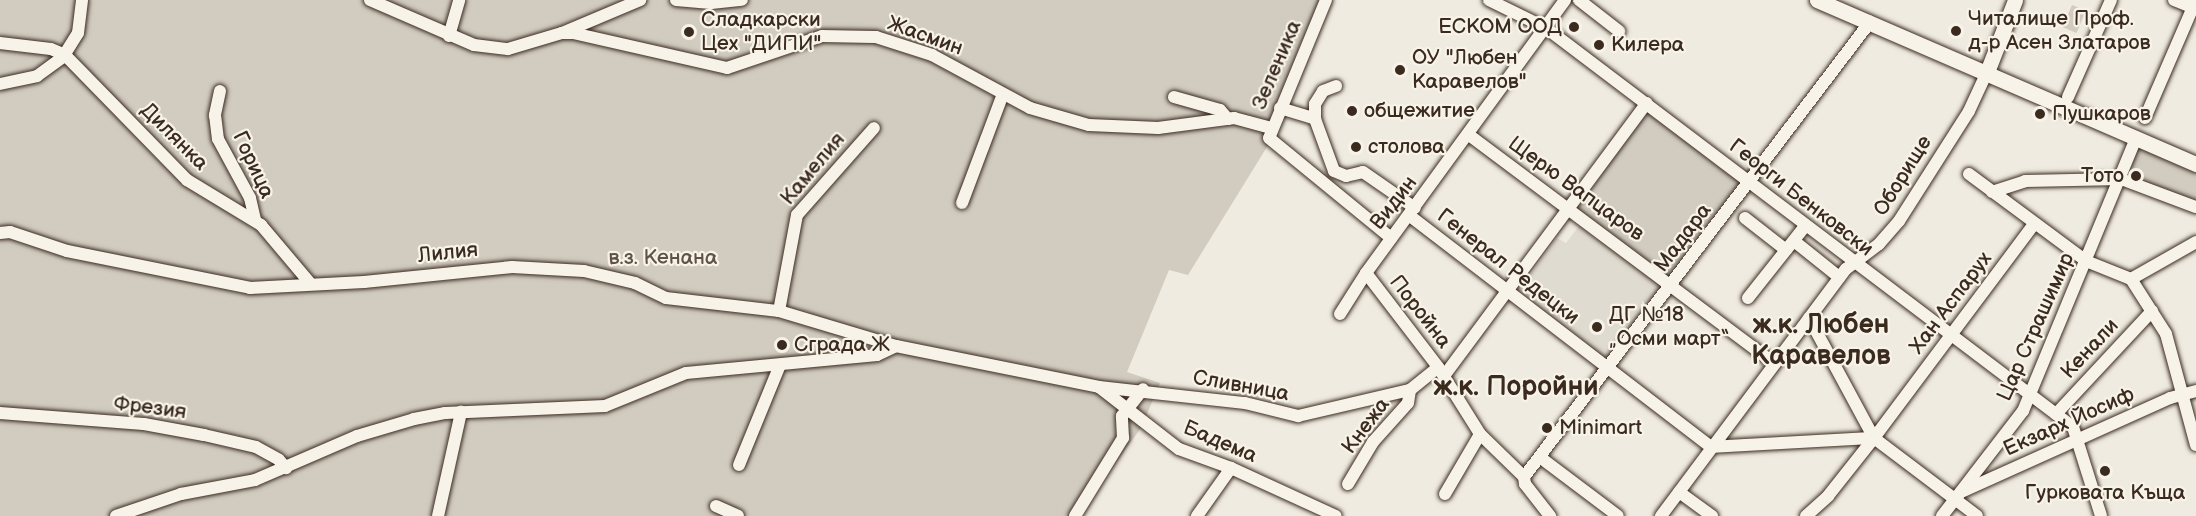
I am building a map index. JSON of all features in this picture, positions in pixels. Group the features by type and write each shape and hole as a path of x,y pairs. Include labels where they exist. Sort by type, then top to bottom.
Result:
{"main road":[{"path":"1817,0 2196,164"},
{"path":"1987,72 2015,0"}],"street":[{"path":"0,84 37,76 65,55 78,33 82,0"},
{"path":"370,0 449,36 482,47 508,49 562,33 640,0"},
{"path":"449,36 459,0"},
{"path":"676,0 711,3 742,0"},
{"name":"Зеленика","path":"1326,0 1271,128 1269,138 1274,146 1391,238"},
{"name":"Георги Бенковски","path":"1489,0 1546,28 1647,103 1950,337 2073,427 2080,440"},
{"name":"Видин","path":"1340,314 1365,273 1413,212 1566,0"},
{"path":"1579,0 1619,31"},
{"path":"2068,97 2110,0"},
{"path":"2145,118 2195,6 2174,0"},
{"name":"Мадара","path":"1524,477 1870,22"},
{"name":"Жасмин","path":"562,33 595,37 727,68 822,36 876,38 932,55 1030,108 1089,125 1158,128 1228,119 1271,128"},
{"path":"0,43 51,49 65,55"},
{"name":"Дилянка","path":"65,55 187,180 255,220 310,283"},
{"name":"Оборище","path":"1661,516 1839,277 1853,263 1879,244 1899,221 1969,111 1987,72"},
{"path":"1280,108 1315,119 1314,104 1323,91 1336,86"},
{"name":"Горица","path":"220,91 215,115 218,139 250,198 255,220"},
{"path":"962,203 1002,94"},
{"path":"1174,97 1220,110 1228,119"},
{"name":"Сливница","path":"1099,387 1143,389 1245,404 1298,416 1410,390 1441,372 1507,292 1647,103"},
{"name":"Генерал Редецки","path":"1315,119 1334,171 1346,176 1363,172 1507,292 1711,447"},
{"name":"Камелия","path":"779,311 797,215 874,128"},
{"name":"Щерю Вапцаров","path":"1469,135 1672,284 1774,363"},
{"name":"Цар Страшимир","path":"1942,516 2030,396 2136,138"},
{"path":"1969,174 2086,261 2131,279 2166,334 2196,445"},
{"path":"1992,192 2025,181 2121,179 2196,207"},
{"path":"1745,218 1839,277"},
{"name":"Хан Аспарух","path":"1806,516 1828,496 1874,438 2034,224"},
{"path":"1748,298 1805,226"},
{"name":"Лилия","path":"0,233 10,232 67,251 210,277 238,287 263,289 310,283 364,282 532,267 616,277 682,301 779,311 896,346 1099,387"},
{"path":"2131,279 2196,242"},
{"name":"Поройна","path":"1365,273 1441,372 1480,434 1524,477 1525,484 1550,516"},
{"name":"Кенали","path":"2056,414 2152,311"},
{"path":"1809,318 1874,438 1957,496 1977,516"},
{"path":"116,516 173,496 245,483 386,426 461,412 604,406 686,373 877,355 896,346"},
{"path":"739,465 757,429 780,365"},
{"name":"Бадема","path":"1099,387 1128,406 1179,449 1231,468 1336,516"},
{"path":"1075,516 1123,438 1122,416 1143,389"},
{"name":"Кнежа","path":"1348,484 1373,442 1408,403 1410,390"},
{"name":"Екзарх Йосиф","path":"1957,496 2181,395 2196,391"},
{"path":"438,516 461,412"},
{"name":"Фрезия","path":"0,413 144,424 194,433 256,447 286,468"},
{"path":"1445,494 1480,434"},
{"path":"1711,447 1874,438"},
{"path":"2080,440 2101,516"},
{"path":"1540,458 1618,516"},
{"path":"1197,516 1231,468"},
{"path":"1679,492 1712,516"},
{"path":"716,506 738,516"}],"shaded area":[{"name":"ДГ №18 „Осми март“","path":"1579,226 1662,286 1607,361 1517,293 1557,238 1566,243"}],"green space":[{"name":"в.з. Кенана","path":"0,0 1326,0 1270,142 1188,275 1169,270 1127,372 1160,383 1141,428 1077,516 0,516"},
{"path":"2072,5 2086,11 2076,33 2063,27"},
{"path":"1646,110 1743,183 1670,281 1573,207"},
{"path":"2138,143 2196,170 2196,204 2125,176"}],"place":[{"name":"ЕСКОМ ООД","path":"1574,27"},
{"name":"Читалище Проф. д-р Асен Златаров","path":"1956,31"},
{"name":"Сладкарски Цех \"ДИПИ\"","path":"689,32"},
{"name":"Килера","path":"1599,45"},
{"name":"ОУ \"Любен Каравелов\"","path":"1400,70"},
{"name":"общежитие","path":"1352,111"},
{"name":"Пушкаров","path":"2040,114"},
{"name":"столова","path":"1356,147"},
{"name":"Тото","path":"2136,176"},
{"name":"ДГ №18 „Осми март“","path":"1597,327"},
{"name":"Сграда Ж","path":"782,345"},
{"name":"Minimart","path":"1547,428"},
{"name":"Гурковата Къща","path":"2105,471"}],"district":[{"name":"ж.к. Любен Каравелов","path":"1821,340"},
{"name":"ж.к. Поройни","path":"1516,388"}]}
